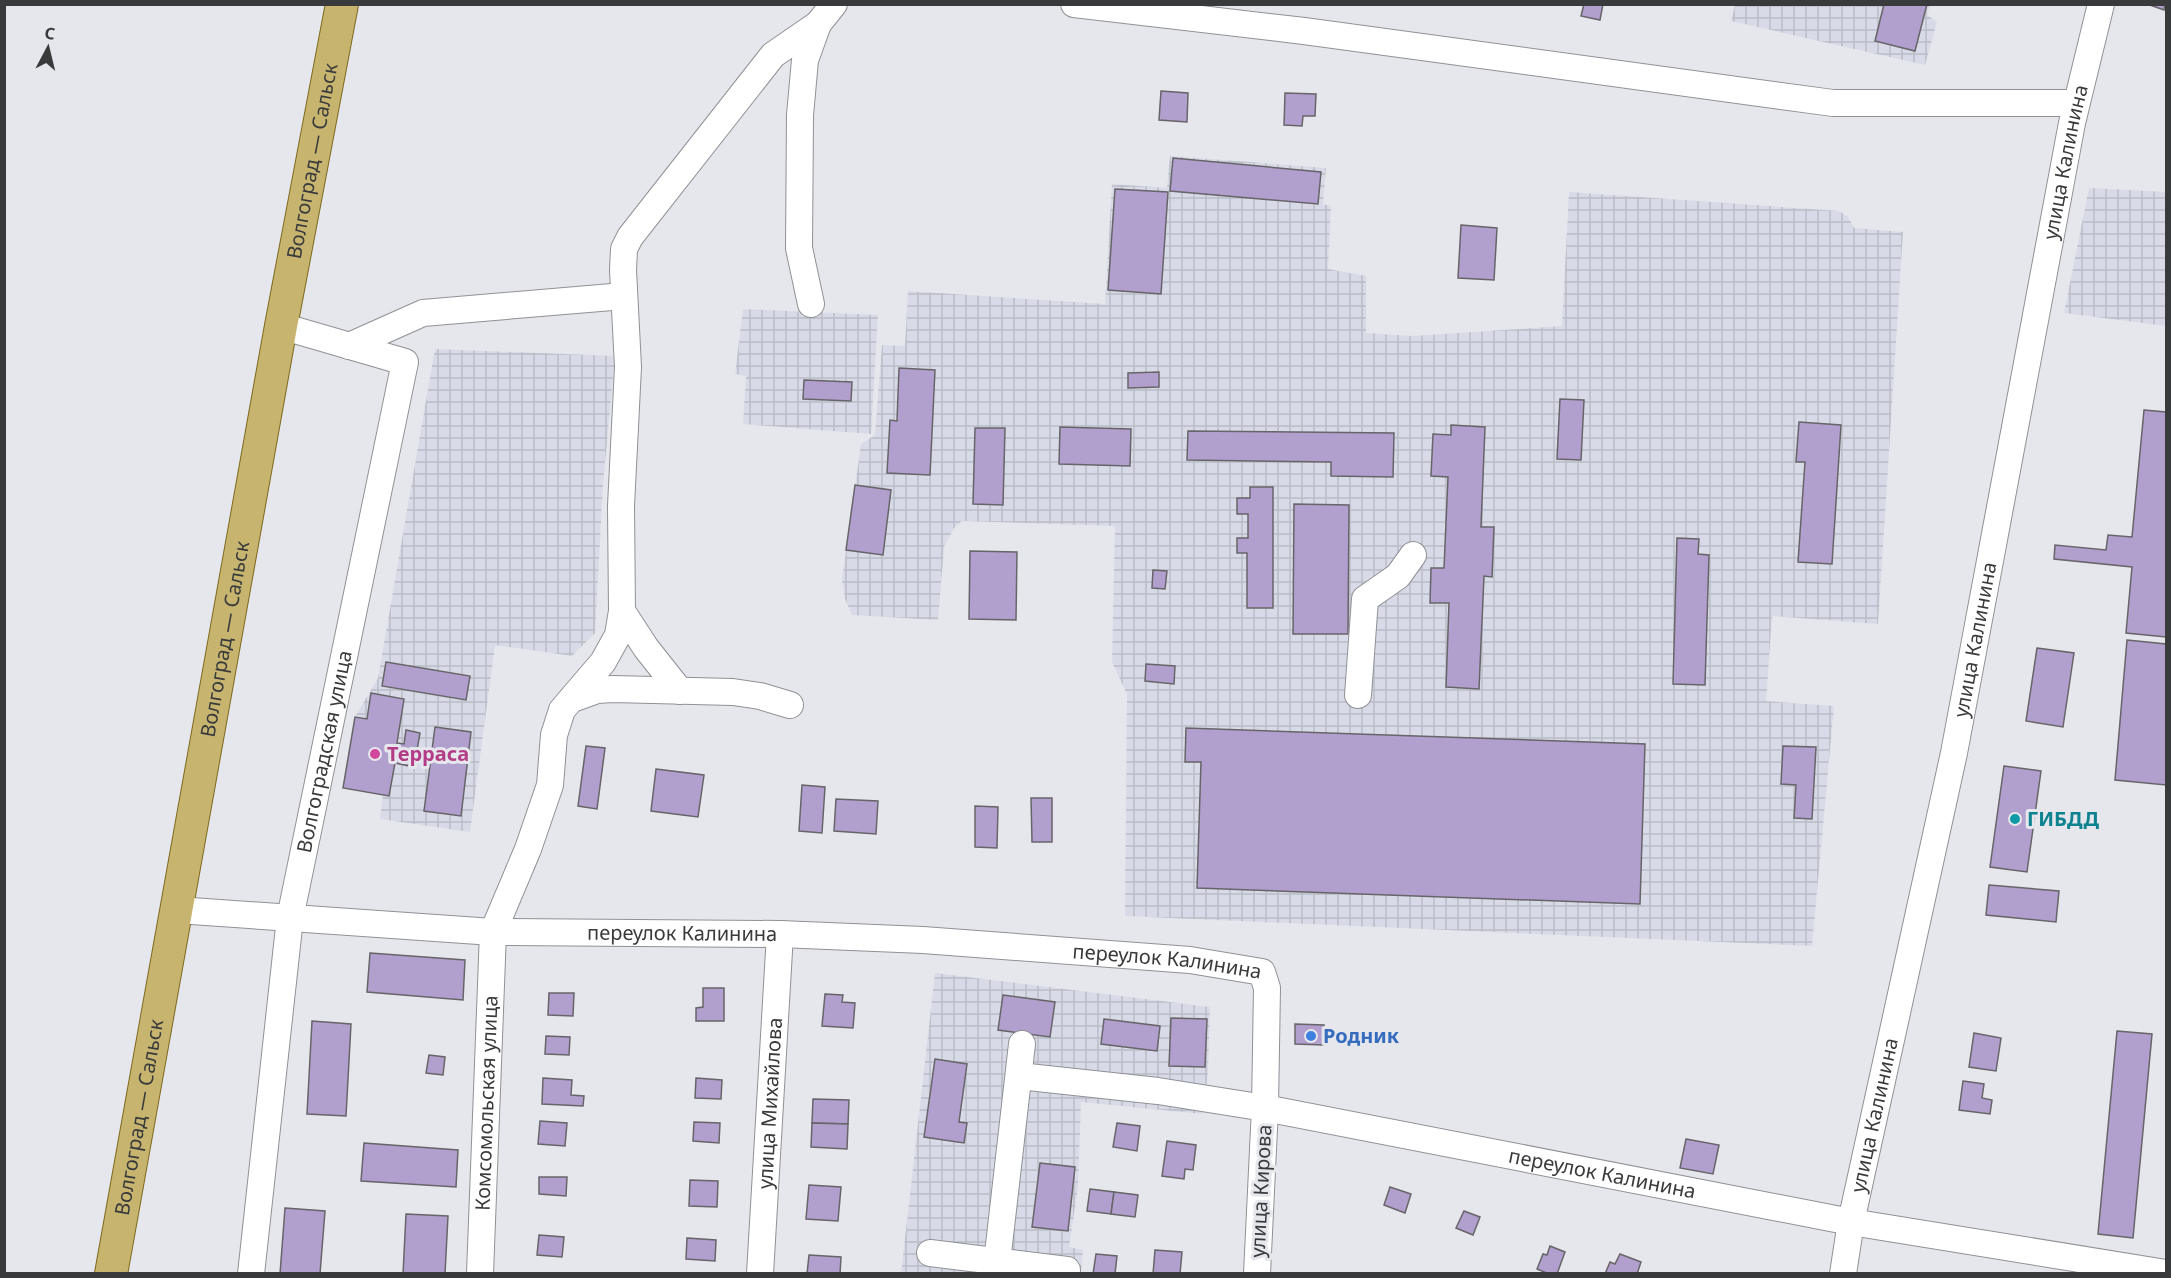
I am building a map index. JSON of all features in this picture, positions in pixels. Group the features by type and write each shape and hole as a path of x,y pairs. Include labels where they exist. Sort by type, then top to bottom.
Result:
{"main road":[{"name":"Волгоград — Сальск","path":"111,1274 281,326 342,4"}],"street":[{"path":"493,932 528,849 550,785 554,735 562,710 603,662 618,634 622,611 621,506 628,367 624,249 630,237 773,55 818,24 834,4"},
{"path":"1074,4 1315,32 1833,103 2076,103"},
{"name":"улица Калинина","path":"1843,1274 1851,1222 1954,753 2076,103 2101,4"},
{"path":"811,304 799,248 800,115 805,60 818,24"},
{"path":"348,346 423,313 624,297"},
{"name":"Волгоградская улица","path":"251,1274 290,918 405,362 281,326"},
{"path":"1358,695 1365,599 1398,576 1413,555"},
{"path":"622,611 645,648 680,691"},
{"path":"572,699 597,690 734,692 760,696 790,705"},
{"name":"переулок Калинина","path":"177,910 493,932 780,934 923,940 1190,960 1262,972 1267,988 1265,1108 1851,1222 2157,1273"},
{"name":"Комсомольская улица","path":"480,1274 493,932"},
{"name":"улица Михайлова","path":"760,1274 780,934"},
{"path":"997,1262 1022,1044"},
{"path":"1019,1076 1158,1091 1265,1108"},
{"name":"улица Кирова","path":"1257,1274 1265,1108"},
{"path":"930,1253 1066,1270"}],"shaded area":[{"path":"1930,4 1927,15 1937,22 1925,65 1731,21 1735,5"},
{"path":"1170,156 1326,168 1323,204 1331,206 1328,269 1366,276 1366,333 1413,336 1562,326 1569,192 1839,211 1849,218 1854,228 1903,232 1878,624 1772,616 1766,701 1834,706 1812,946 1125,916 1127,694 1112,662 1115,526 962,521 954,528 944,547 938,620 852,615 845,599 842,580 861,444 875,435 882,345 905,346 908,291 1105,304 1112,184 1167,188"},
{"path":"2089,188 2166,192 2166,326 2064,313"},
{"path":"743,309 878,315 871,434 743,424 746,376 735,374"},
{"path":"435,349 615,356 603,484 595,633 572,656 495,645 470,832 380,819 383,795 343,788 355,717 378,678"},
{"path":"935,973 1210,1007 1208,1072 1203,1114 1081,1102 1078,1187 1069,1247 1083,1250 1081,1273 901,1274"}],"building":[{"path":"1584,4 1603,4 1600,20 1581,16"},
{"path":"1884,4 1927,4 1915,51 1875,41"},
{"path":"2147,4 2165,4 2164,10"},
{"path":"1161,91 1188,93 1187,122 1159,120"},
{"path":"1285,93 1316,94 1315,116 1303,116 1302,126 1284,125"},
{"path":"1173,158 1321,172 1318,204 1170,191"},
{"path":"1115,189 1168,192 1161,294 1108,290"},
{"path":"1461,225 1497,228 1494,280 1458,278"},
{"path":"899,368 935,370 930,475 887,473 890,420 897,421"},
{"path":"1159,372 1159,387 1128,388 1128,373"},
{"path":"804,380 852,382 851,401 803,399"},
{"path":"1560,399 1584,400 1581,460 1557,459"},
{"path":"2144,410 2166,412 2166,637 2126,633 2132,567 2054,559 2055,545 2106,550 2108,535 2132,537"},
{"path":"1799,422 1841,425 1832,564 1798,562 1805,462 1796,462"},
{"path":"1451,425 1485,427 1481,527 1494,527 1492,577 1484,576 1479,689 1446,687 1449,603 1430,603 1431,568 1444,568 1448,477 1431,476 1433,434 1451,435"},
{"path":"1060,427 1131,429 1130,466 1059,464"},
{"path":"975,428 1005,428 1003,505 973,504"},
{"path":"1188,431 1394,433 1393,477 1331,476 1331,462 1187,460"},
{"path":"855,485 891,490 883,555 846,550"},
{"path":"1250,487 1273,487 1273,608 1247,608 1247,553 1237,553 1237,538 1248,538 1248,514 1237,514 1237,498 1250,498"},
{"path":"1294,504 1349,505 1348,634 1293,634"},
{"path":"1677,538 1699,539 1698,554 1709,555 1705,685 1673,684"},
{"path":"970,551 1017,552 1016,620 969,619"},
{"path":"1153,570 1167,571 1165,589 1152,588"},
{"path":"2127,640 2166,644 2166,785 2115,780"},
{"path":"2037,648 2074,653 2063,727 2026,721"},
{"path":"386,662 470,676 466,700 382,686"},
{"path":"1146,664 1175,666 1174,684 1145,681"},
{"path":"371,693 404,699 397,743 404,744 406,730 420,733 414,767 395,763 389,796 343,788 355,717 367,719"},
{"path":"435,727 471,732 461,816 424,811"},
{"path":"1186,728 1645,744 1640,904 1197,888 1201,762 1185,762"},
{"path":"586,746 605,748 597,809 578,806"},
{"path":"1783,746 1816,747 1812,819 1794,818 1796,785 1781,784"},
{"name":"ГИБДД","path":"2004,766 2041,771 2027,872 1990,867"},
{"path":"656,769 704,775 698,817 651,811"},
{"path":"802,785 825,787 822,833 799,831"},
{"path":"1031,798 1052,798 1052,842 1032,842"},
{"path":"836,799 878,801 876,834 834,831"},
{"path":"975,806 998,807 997,848 975,847"},
{"path":"1989,885 2059,891 2056,922 1986,915"},
{"path":"370,953 465,960 463,1000 367,992"},
{"path":"703,988 724,988 724,1021 696,1021 696,1008 703,1007"},
{"path":"549,993 574,993 573,1016 548,1015"},
{"path":"825,994 843,995 842,1002 855,1003 853,1028 822,1026"},
{"path":"1003,995 1055,1002 1050,1037 998,1030"},
{"path":"1171,1018 1207,1019 1205,1067 1169,1066"},
{"path":"1104,1019 1160,1026 1157,1051 1101,1044"},
{"path":"312,1021 351,1024 346,1116 307,1114"},
{"path":"1295,1024 1324,1025 1324,1045 1295,1044"},
{"path":"2117,1031 2152,1034 2133,1238 2098,1234"},
{"path":"1974,1033 2001,1038 1996,1071 1969,1067"},
{"path":"546,1036 570,1037 569,1055 545,1054"},
{"path":"429,1055 445,1057 443,1075 426,1073"},
{"path":"935,1059 967,1064 959,1122 967,1123 964,1143 924,1137"},
{"path":"543,1078 572,1080 571,1095 584,1096 583,1106 542,1104"},
{"path":"696,1078 722,1080 721,1099 695,1098"},
{"path":"1963,1081 1984,1084 1982,1098 1992,1100 1990,1114 1959,1110"},
{"path":"813,1099 849,1100 848,1124 812,1123"},
{"path":"540,1121 567,1123 565,1146 538,1144"},
{"path":"694,1122 720,1123 719,1143 693,1141"},
{"path":"812,1123 848,1124 847,1149 811,1147"},
{"path":"1117,1123 1140,1126 1137,1151 1113,1147"},
{"path":"1686,1139 1719,1145 1713,1174 1680,1168"},
{"path":"1167,1141 1196,1145 1193,1170 1185,1169 1184,1179 1162,1176"},
{"path":"364,1143 458,1150 456,1187 361,1181"},
{"path":"1040,1163 1075,1167 1068,1231 1032,1227"},
{"path":"539,1177 567,1177 566,1196 539,1194"},
{"path":"690,1180 718,1181 717,1207 689,1206"},
{"path":"809,1185 841,1187 838,1221 806,1219"},
{"path":"1390,1187 1411,1194 1405,1213 1384,1205"},
{"path":"1090,1189 1114,1192 1111,1214 1087,1211"},
{"path":"1114,1192 1138,1195 1135,1217 1111,1214"},
{"path":"285,1208 325,1211 320,1274 280,1274"},
{"path":"1464,1211 1480,1217 1473,1235 1456,1228"},
{"path":"406,1214 448,1216 445,1274 403,1274"},
{"path":"539,1235 564,1237 562,1257 537,1255"},
{"path":"687,1238 716,1240 715,1261 686,1259"},
{"path":"1550,1246 1565,1252 1557,1274 1549,1274 1537,1269 1543,1254 1547,1255"},
{"path":"1155,1250 1182,1252 1180,1274 1153,1274"},
{"path":"1096,1254 1117,1256 1115,1274 1093,1274"},
{"path":"1620,1254 1641,1262 1637,1274 1605,1274 1610,1262 1615,1264"},
{"path":"809,1255 841,1257 840,1274 807,1274"}],"place":[{"name":"Терраса","path":"375,754"},
{"name":"ГИБДД","path":"2015,819"},
{"name":"Родник","path":"1311,1036"}]}
